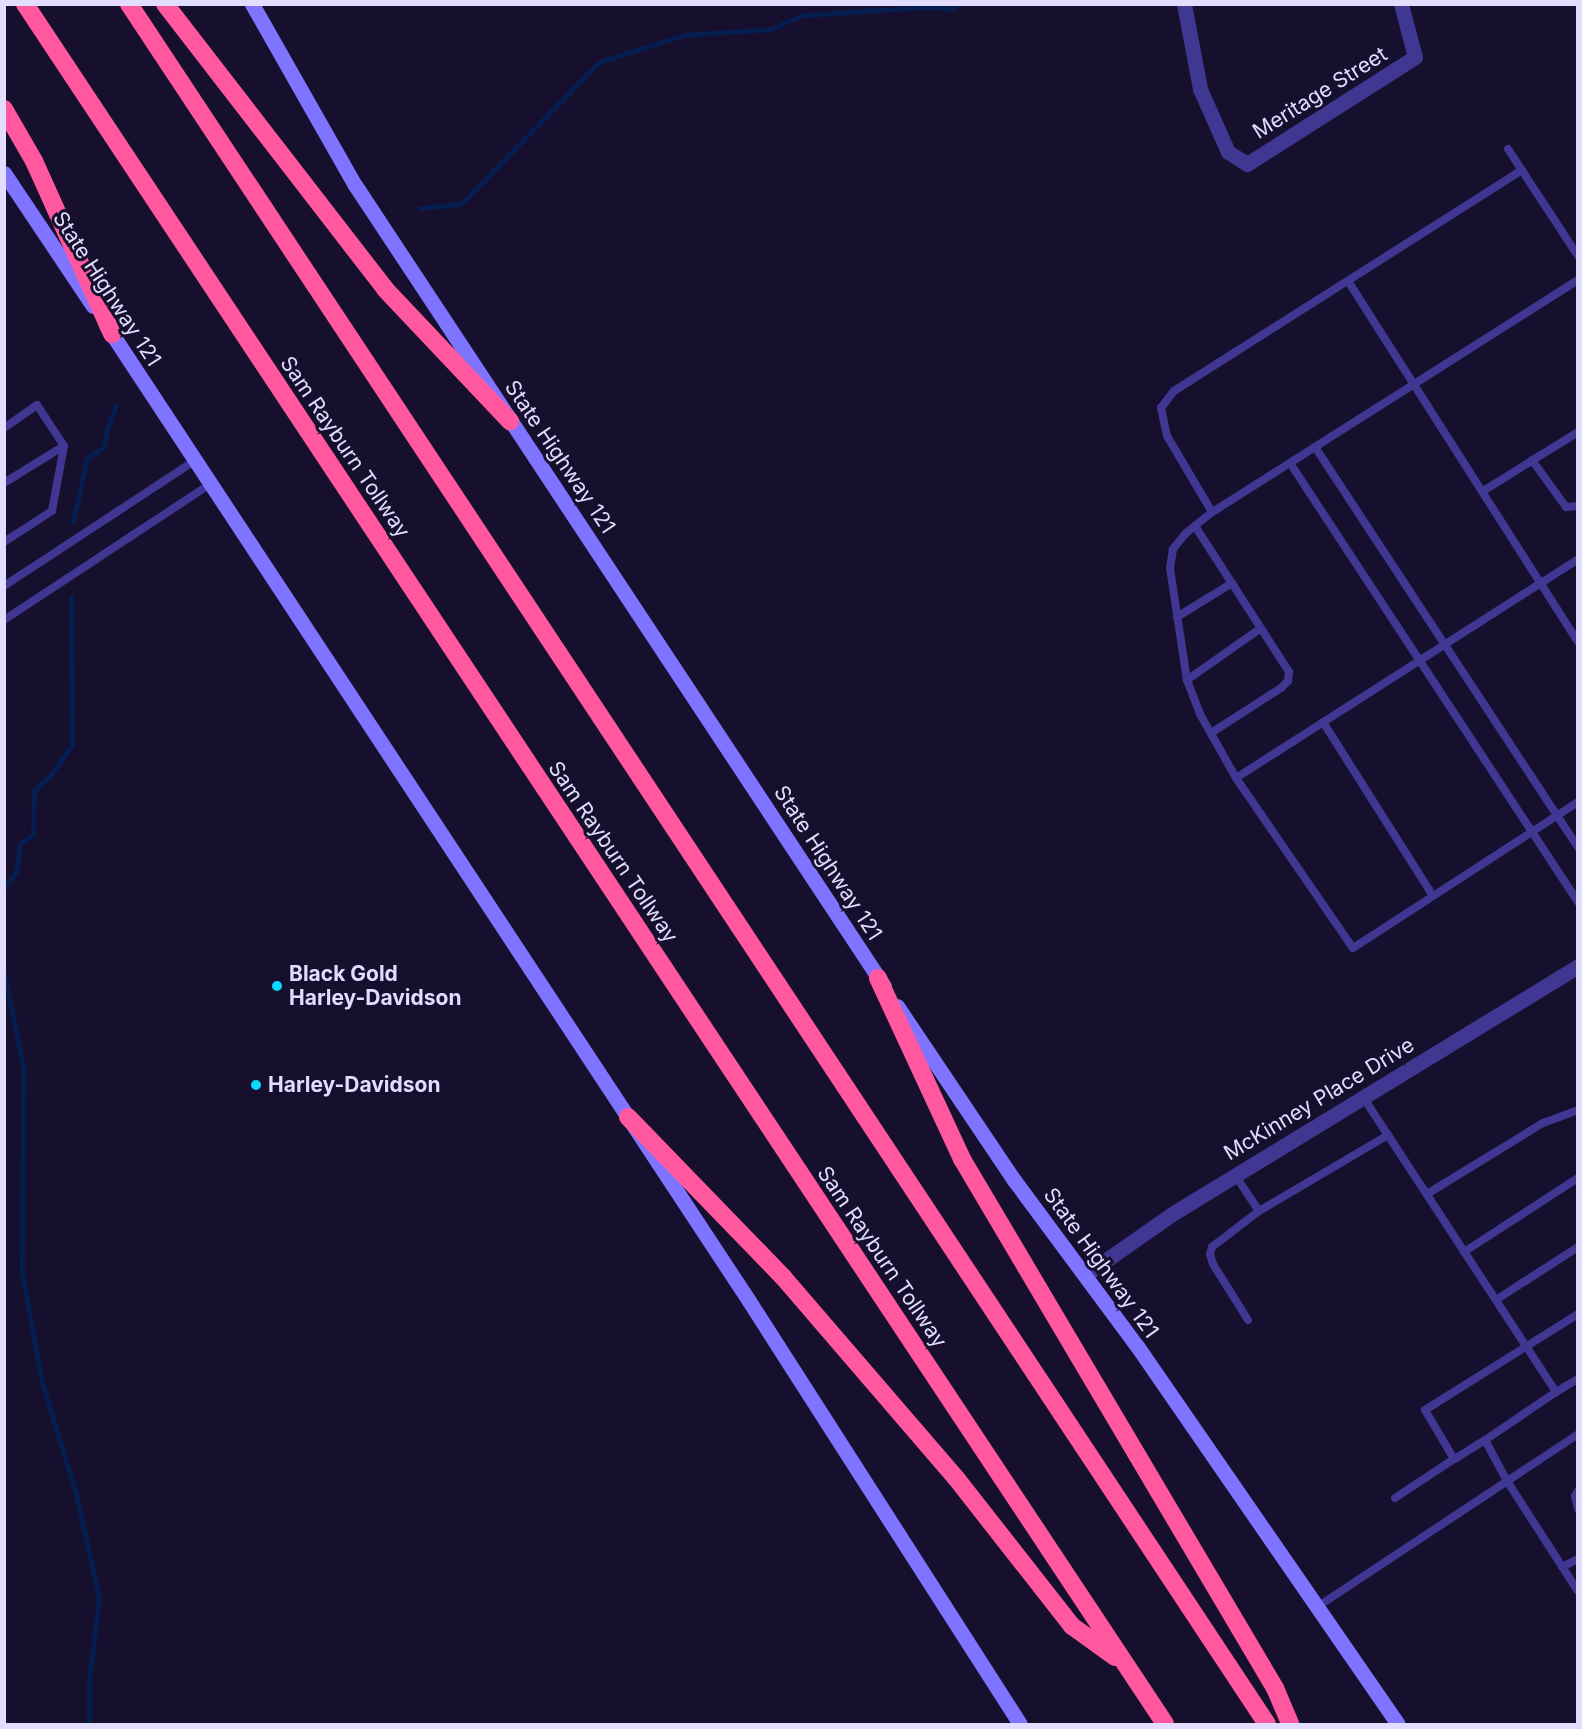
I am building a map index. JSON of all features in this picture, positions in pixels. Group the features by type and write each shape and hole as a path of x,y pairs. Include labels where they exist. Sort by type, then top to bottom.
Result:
{"highway":[{"name":"Sam Rayburn Tollway","path":"25,4 1165,1725"},
{"path":"129,4 1267,1725"},
{"path":"165,4 385,289 510,421"},
{"path":"4,109 34,161 112,334"},
{"path":"878,978 962,1159 1275,1688 1290,1725"},
{"path":"627,1117 783,1277 956,1478 1072,1626 1124,1663"}],"main road":[{"name":"State Highway 121","path":"252,4 355,184 878,978 1014,1180 1085,1275 1398,1725"},
{"name":"State Highway 121","path":"4,173 627,1117 1020,1725"}],"street":[{"name":"Meritage Street","path":"1184,4 1200,89 1228,152 1247,164 1415,57 1401,4"},
{"name":"McKinney Place Drive","path":"1085,1275 1172,1214 1578,966"}],"lane":[{"path":"1508,148 1578,256"},
{"path":"1212,512 1167,436 1161,408 1174,391 1522,170"},
{"path":"1578,280 1212,512 1173,549 1170,568 1187,680 1210,733 1236,778 1353,948 1578,802"},
{"path":"1348,281 1578,642"},
{"path":"4,428 37,405 64,446 52,511 4,542"},
{"path":"1483,491 1578,432"},
{"path":"4,483 64,446"},
{"path":"1315,447 1578,847"},
{"path":"1532,460 1566,507 1578,506"},
{"path":"4,586 194,462"},
{"path":"1290,463 1578,902"},
{"path":"4,621 209,485"},
{"path":"1195,526 1289,672 1288,681 1281,688 1210,733"},
{"path":"1236,778 1578,559"},
{"path":"1177,617 1232,583"},
{"path":"1187,680 1261,628"},
{"path":"1323,722 1433,896"},
{"path":"1363,1097 1556,1392"},
{"path":"1427,1194 1543,1123 1578,1110"},
{"path":"1248,1320 1213,1264 1210,1254 1212,1247 1259,1211 1388,1135"},
{"path":"1235,1175 1259,1211"},
{"path":"1464,1251 1578,1178"},
{"path":"1496,1300 1578,1247"},
{"path":"1454,1459 1425,1410 1578,1314"},
{"path":"1395,1498 1578,1379"},
{"path":"1317,1607 1578,1434"},
{"path":"1485,1440 1507,1481 1578,1591"},
{"path":"1578,1491 1575,1496 1578,1509"},
{"path":"1562,1567 1578,1559"}],"waterway":[{"path":"420,208 461,204 599,62 684,35 771,29 803,15 926,7 952,9 960,4"},
{"path":"73,522 87,457 104,447 107,429 116,406"},
{"path":"4,888 16,872 20,843 33,835 34,790 50,776 72,745 71,597"},
{"path":"4,972 23,1065 22,1273 42,1383 75,1490 99,1597 89,1681 89,1724"}],"place":[{"name":"Black Gold Harley-Davidson","path":"277,986"},
{"name":"Harley-Davidson","path":"256,1085"}]}
